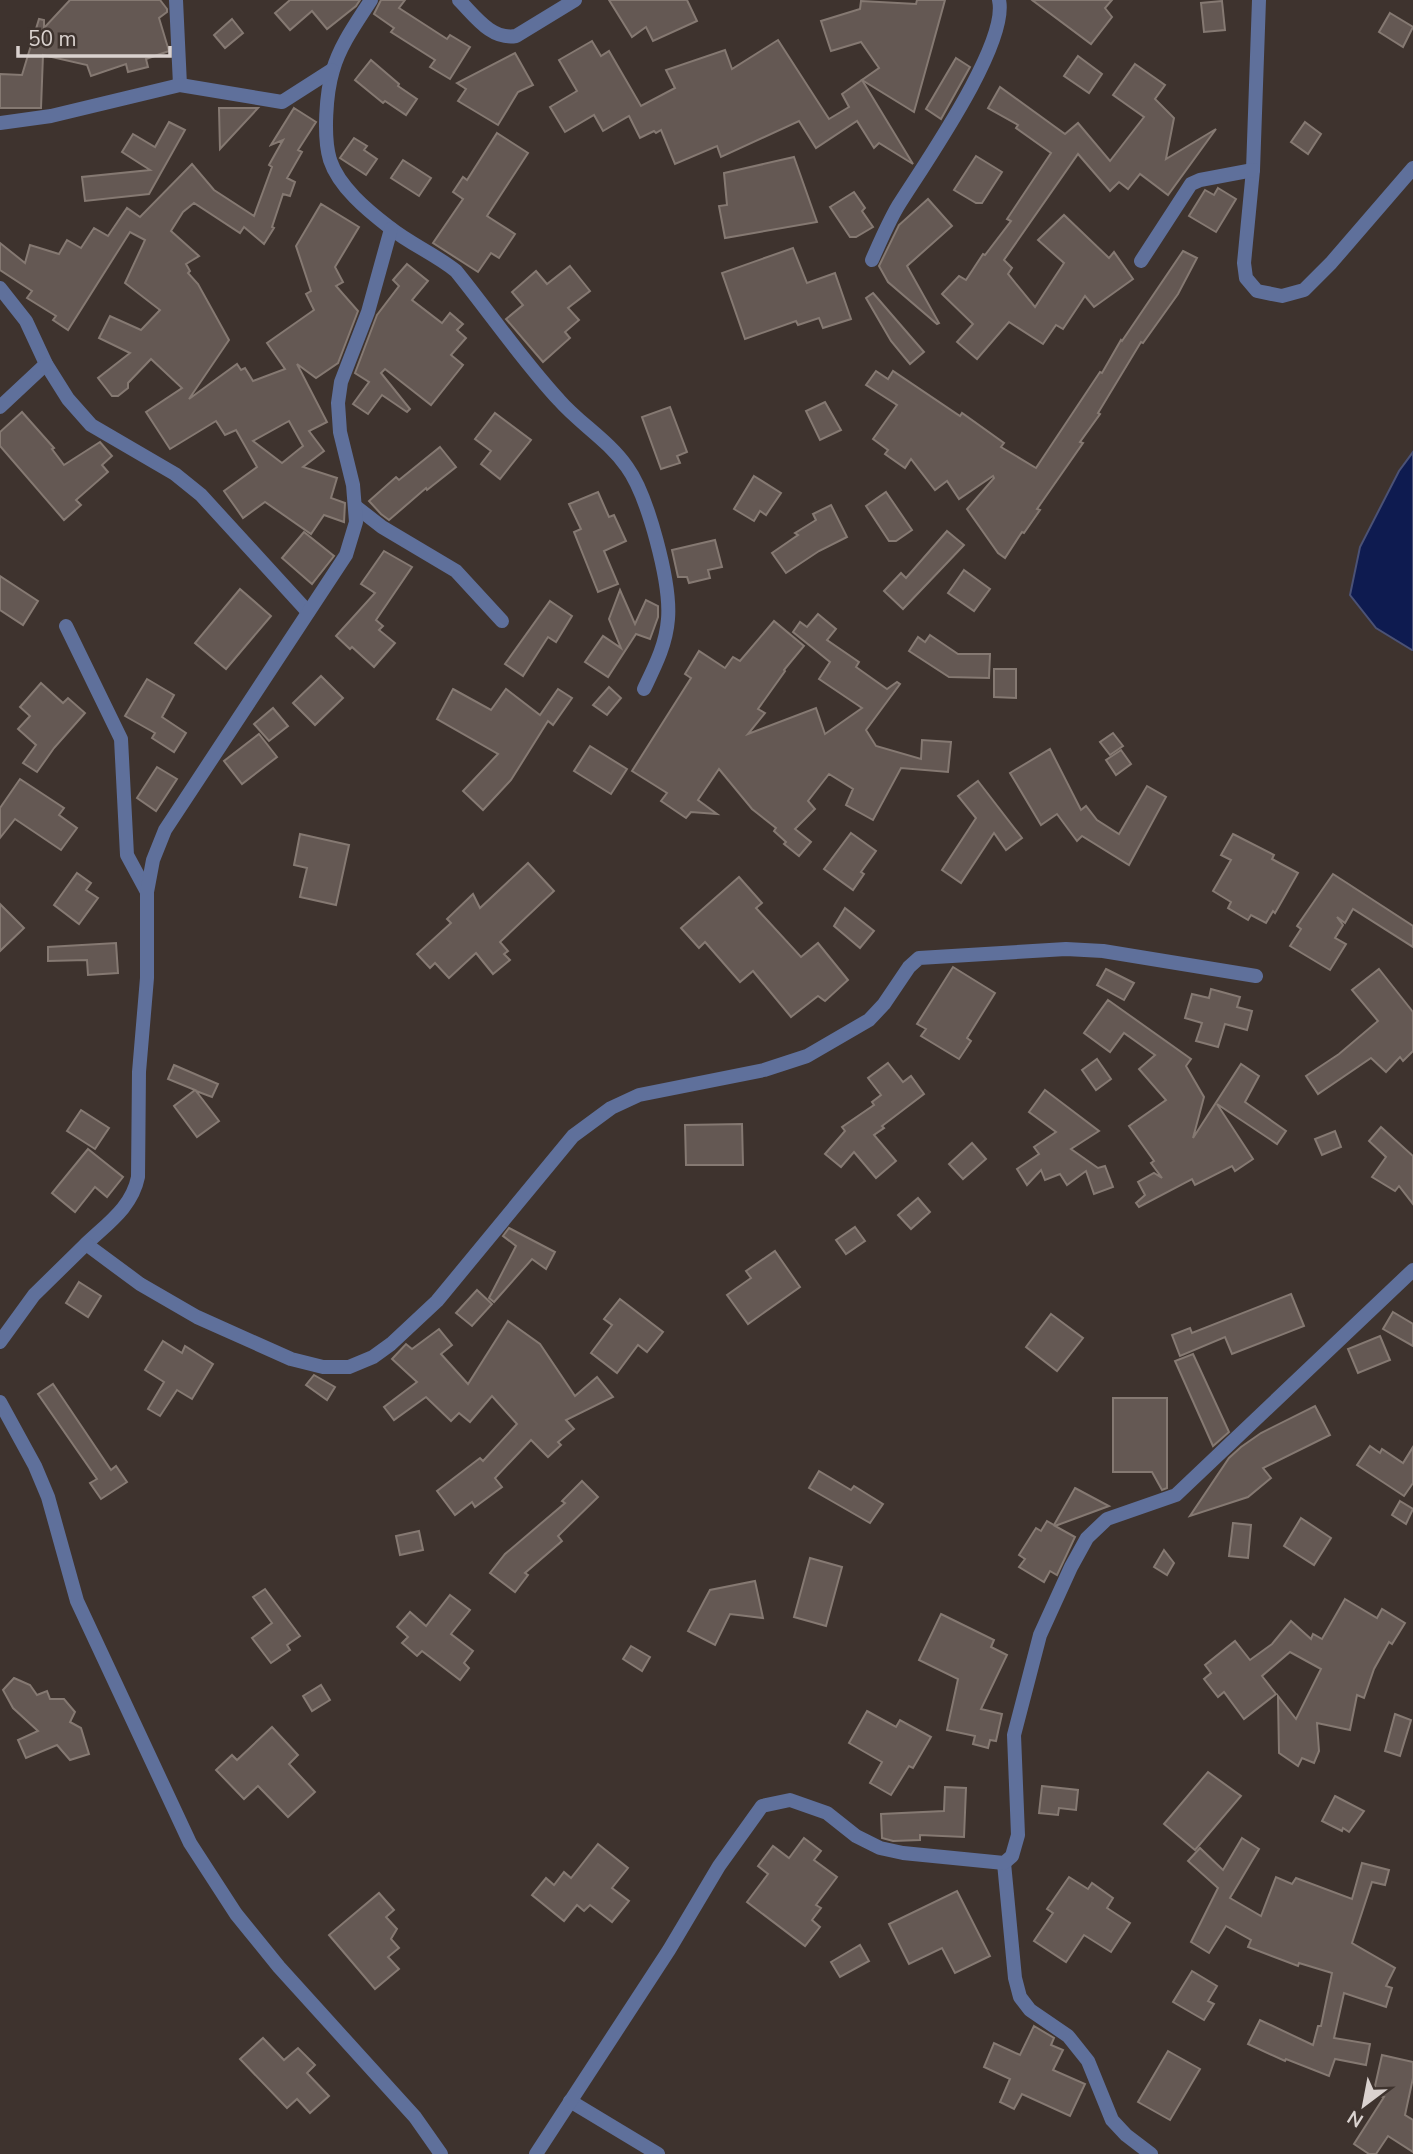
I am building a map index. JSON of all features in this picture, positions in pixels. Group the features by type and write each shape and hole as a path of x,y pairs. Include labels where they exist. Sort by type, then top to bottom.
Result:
{"street":[{"path":"176,0 180,85"},
{"path":"371,0 332,70 325,129 330,161 350,193 391,229 440,258 456,271 559,401 613,449 640,488 654,528 668,618 662,652 644,689"},
{"path":"459,0 492,32 505,37 516,36 575,0"},
{"path":"872,260 897,209 958,113 970,89 994,34 1001,4 999,0"},
{"path":"1259,0 1253,170 1244,263 1246,278 1256,291 1282,296 1304,290 1331,263 1413,168"},
{"path":"0,123 51,116 180,85 282,102 332,70"},
{"path":"1141,261 1191,184 1253,170"},
{"path":"0,1342 34,1295 122,1210 135,1193 138,1177 139,1072 147,978 147,892 153,860 165,830 346,555 356,522 354,485 340,432 338,403 341,382 368,312 391,229"},
{"path":"0,288 26,321 46,365 68,399 91,425 174,474 201,495 308,612"},
{"path":"0,407 46,365"},
{"path":"355,506 382,527 456,571 502,621"},
{"path":"66,626 121,739 127,855 147,892"},
{"path":"86,1244 140,1284 197,1317 290,1359 323,1367 349,1367 373,1357 391,1344 437,1300 573,1136 611,1108 639,1095 764,1070 807,1056 869,1020 884,1004 909,967 919,958 1066,949 1103,951 1256,976"},
{"path":"536,2154 669,1950 719,1866 762,1806 790,1800 827,1813 856,1836 880,1848 903,1853 1004,1863 1012,1856 1018,1835 1014,1735 1040,1635 1087,1538 1107,1519 1176,1495 1413,1270"},
{"path":"0,1402 35,1466 48,1497 77,1601 190,1843 236,1914 279,1967 415,2117 441,2154"},
{"path":"1004,1863 1015,1978 1020,1997 1030,2010 1068,2036 1088,2060 1112,2120 1126,2135 1151,2154"},
{"path":"570,2101 658,2154"}],"shaded area":[{"path":"1413,452 1412,650 1376,628 1350,595 1360,547 1399,471"}],"building":[{"path":"70,0 160,0 167,9 159,18 169,51 146,59 148,67 128,72 126,64 91,76 87,65 43,55 41,108 0,108 0,74 22,75 39,19 44,20 44,28"},
{"path":"290,0 360,0 327,29 312,11 290,30 275,13"},
{"path":"381,0 405,0 399,8 447,39 450,35 470,47 450,79 430,67 435,60 391,32 394,28 374,14"},
{"path":"609,0 687,0 697,21 653,41 646,27 632,37"},
{"path":"917,0 945,0 914,112 862,80 879,68 861,42 831,51 821,21 860,9 861,1 916,4"},
{"path":"1032,0 1112,0 1105,8 1112,17 1091,44"},
{"path":"1222,1 1225,30 1204,32 1201,3"},
{"path":"1390,13 1413,27 1403,47 1379,32"},
{"path":"232,19 243,33 225,48 214,35"},
{"path":"778,40 829,119 849,107 842,94 862,80 913,164 879,143 874,148 857,121 816,148 799,121 721,157 717,146 675,164 661,130 640,138 629,116 603,131 594,115 565,132 550,107 577,91 559,60 592,41 601,56 609,51 641,106 675,88 666,70 725,50 732,69"},
{"path":"515,53 533,85 518,92 498,125 458,101 466,89 457,83"},
{"path":"1078,56 1102,74 1089,93 1064,76"},
{"path":"956,58 970,67 941,119 926,109"},
{"path":"371,60 399,84 398,86 417,99 406,115 385,101 383,103 355,80"},
{"path":"1135,64 1165,85 1155,99 1174,118 1166,159 1216,129 1168,195 1140,174 1128,189 1119,182 1110,191 1078,154 1004,260 1012,268 1008,274 1035,307 1064,263 1038,240 1064,215 1109,258 1114,252 1133,279 1094,307 1085,296 1063,329 1056,325 1043,344 1009,322 977,359 957,342 973,324 942,294 959,276 966,280 983,254 985,255 1011,221 1007,219 1051,153 1016,128 1018,125 988,108 1000,87 1065,134 1078,123 1110,161 1144,117 1113,95"},
{"path":"219,108 258,108 220,149"},
{"path":"294,108 316,122 298,150 302,152 287,178 295,182 290,196 283,194 272,227 274,228 264,244 244,227 240,233 194,203 183,212 171,231 199,256 186,264 190,271 188,273 198,284 229,340 189,399 237,364 241,370 245,368 253,381 285,369 267,343 314,310 306,294 311,291 296,246 321,204 359,227 335,267 343,282 336,286 358,311 338,363 316,378 297,364 327,422 309,431 324,451 303,467 337,478 331,498 345,503 344,522 324,515 311,534 265,502 243,518 224,491 257,467 236,430 225,435 216,421 170,449 146,412 182,388 151,359 128,383 128,388 118,396 112,396 98,378 130,353 99,338 110,316 141,330 160,310 125,283 145,240 130,232 68,330 53,320 56,316 27,298 32,291 0,270 0,243 25,263 30,245 59,254 67,240 81,248 94,228 108,236 127,208 140,217 192,164 214,190 254,216 272,167 269,165 283,140 271,145","holes":["289,421 303,446 282,463 253,441"]},
{"path":"169,122 185,130 149,194 85,201 82,177 150,170 122,152 133,134 155,147"},
{"path":"1305,122 1321,134 1308,154 1291,142"},
{"path":"497,133 528,153 487,216 515,234 499,258 491,253 478,272 433,243 463,199 453,192 463,177 467,180"},
{"path":"354,138 367,146 364,150 377,159 366,175 340,158"},
{"path":"976,156 1002,172 982,203 976,203 954,190"},
{"path":"794,157 817,222 725,238 719,206 727,205 724,173"},
{"path":"403,160 431,178 419,196 391,178"},
{"path":"1218,188 1236,199 1216,232 1189,216 1205,190 1214,195"},
{"path":"854,192 873,227 856,237 850,237 830,207"},
{"path":"928,199 952,226 907,266 939,323 937,324 888,282 879,266 899,225"},
{"path":"793,248 807,283 835,273 851,319 823,328 819,318 798,325 796,321 745,339 722,273"},
{"path":"1183,251 1197,258 1178,294 1143,343 1141,342 1098,413 1100,414 1080,442 1083,443 1005,558 998,553 967,509 993,476 959,499 947,481 935,490 911,459 905,468 885,454 888,450 873,439 897,405 866,385 876,371 888,379 893,371 960,416 962,413 1004,443 1001,447 1036,468"},
{"path":"407,264 428,281 412,300 442,323 450,313 463,324 457,330 466,338 451,355 463,365 431,405 385,369 381,373 410,409 407,412 382,395 368,414 353,404 369,382 355,373 377,315 399,286 393,280"},
{"path":"570,266 590,291 568,308 579,320 565,332 570,338 543,362 506,319 523,305 512,292 536,271 547,284"},
{"path":"873,293 924,352 910,364 891,341 866,298"},
{"path":"825,402 841,430 820,440 806,411"},
{"path":"670,407 687,452 677,456 680,463 661,469 642,417"},
{"path":"22,412 54,448 52,449 64,465 100,442 112,456 102,465 108,472 76,500 81,505 64,520 0,446 0,432"},
{"path":"495,413 531,440 500,479 481,464 491,451 475,439"},
{"path":"440,447 456,467 427,490 426,488 389,520 381,514 369,501 396,477 399,480"},
{"path":"754,476 781,493 766,515 760,511 754,521 734,509"},
{"path":"598,492 609,517 614,515 626,541 604,551 618,584 598,592 574,532 581,529 569,504"},
{"path":"886,492 912,530 896,541 889,541 866,506"},
{"path":"831,505 847,537 819,551 786,573 772,553 798,535 795,533 816,520 813,514"},
{"path":"947,531 964,545 903,609 884,591 901,573 906,578"},
{"path":"304,532 334,556 312,584 282,558"},
{"path":"715,540 722,567 708,570 710,578 689,583 687,577 678,577 672,550"},
{"path":"384,551 412,567 376,620 383,626 379,630 395,643 374,667 336,636 375,593 361,584"},
{"path":"964,570 990,589 974,611 948,593"},
{"path":"0,576 38,601 23,625 0,610"},
{"path":"240,589 271,616 226,669 195,643"},
{"path":"620,590 635,624 646,600 658,606 658,617 650,639 636,634 608,677 585,662 603,636 621,648 609,619"},
{"path":"550,601 572,616 556,642 548,637 523,676 505,664"},
{"path":"818,614 836,629 827,640 859,662 856,667 887,689 897,682 900,684 866,730 876,746 921,759 922,740 951,742 948,772 901,768 873,820 846,805 853,789 829,774 808,801 815,809 795,829 811,842 799,856 784,844 786,842 774,831 776,828 752,809 719,769 698,800 717,814 691,812 686,818 661,801 667,793 632,771 691,678 685,674 699,651 725,668 733,657 740,661 774,621 804,646 758,709 765,713 748,734 816,708 825,734 862,708 819,679 830,662 793,632 800,622 807,627"},
{"path":"930,635 958,654 990,654 989,678 949,677 909,651 918,637 925,642"},
{"path":"994,669 1016,669 1016,698 994,697"},
{"path":"321,676 343,698 315,725 293,703"},
{"path":"147,679 174,695 162,717 186,733 174,752 152,738 155,733 125,716"},
{"path":"41,683 63,703 68,698 85,713 37,772 23,763 36,745 18,729 30,716 20,707"},
{"path":"609,687 621,698 607,715 593,705"},
{"path":"453,689 491,710 506,689 540,715 558,689 572,698 553,725 548,721 511,780 483,810 463,791 498,754 437,719"},
{"path":"273,708 288,726 269,741 254,724"},
{"path":"1113,733 1123,746 1110,755 1100,742"},
{"path":"259,734 277,757 242,784 224,761"},
{"path":"590,746 627,769 611,794 574,771"},
{"path":"1050,749 1081,810 1086,806 1097,820 1119,834 1147,786 1166,797 1129,865 1082,836 1077,841 1057,814 1041,825 1010,773"},
{"path":"1121,750 1131,764 1116,775 1106,760"},
{"path":"157,767 177,779 156,811 137,798"},
{"path":"20,779 64,808 59,815 77,828 61,850 15,819 0,838 0,808"},
{"path":"978,781 1022,838 1006,850 994,833 961,883 942,870 976,818 958,796"},
{"path":"851,833 876,851 861,872 864,874 853,890 824,869"},
{"path":"300,834 349,845 336,905 300,897 307,868 294,865"},
{"path":"1233,834 1274,855 1272,859 1298,873 1275,913 1273,911 1266,923 1251,915 1248,920 1228,908 1231,902 1213,891 1231,860 1221,855"},
{"path":"528,863 554,891 500,942 508,951 504,954 510,960 493,974 476,953 449,978 435,963 430,968 417,954 451,923 447,919 473,894 480,908"},
{"path":"77,873 91,883 86,890 98,898 79,924 54,905"},
{"path":"1333,874 1413,926 1413,947 1353,909 1345,923 1337,917 1343,925 1335,938 1346,944 1330,970 1290,946 1301,929 1297,926"},
{"path":"739,877 762,903 756,908 801,957 818,943 848,980 825,1001 818,996 791,1017 753,971 740,982 705,942 699,948 681,928"},
{"path":"0,904 24,928 0,951"},
{"path":"845,908 874,931 860,948 834,926"},
{"path":"116,943 118,973 88,975 87,960 48,961 48,947"},
{"path":"953,967 995,993 967,1038 971,1041 959,1059 921,1036 926,1029 917,1024"},
{"path":"1106,969 1134,983 1124,1000 1097,985"},
{"path":"1379,969 1413,1012 1413,1051 1403,1061 1400,1057 1386,1072 1371,1058 1318,1094 1306,1076 1339,1054 1378,1021 1352,990"},
{"path":"1211,989 1240,997 1237,1007 1252,1011 1247,1030 1225,1024 1218,1047 1196,1041 1202,1023 1185,1018 1192,994 1209,998"},
{"path":"1108,1000 1191,1059 1186,1066 1204,1097 1193,1138 1241,1064 1259,1076 1245,1102 1286,1131 1277,1144 1217,1104 1253,1159 1235,1171 1232,1166 1195,1185 1192,1179 1139,1207 1136,1203 1145,1195 1138,1182 1154,1173 1162,1178 1151,1163 1154,1161 1129,1126 1166,1100 1139,1069 1155,1055 1124,1033 1110,1052 1084,1033"},
{"path":"1097,1059 1111,1079 1096,1090 1082,1070"},
{"path":"888,1063 903,1082 911,1076 924,1094 874,1135 896,1161 876,1178 854,1152 841,1167 825,1154 845,1131 842,1127 874,1105 872,1102 881,1095 868,1078"},
{"path":"174,1065 218,1084 212,1097 196,1091 219,1121 197,1137 174,1106 195,1090 168,1079"},
{"path":"1045,1090 1099,1131 1071,1149 1098,1168 1105,1166 1113,1187 1094,1194 1086,1171 1067,1185 1060,1174 1045,1180 1041,1170 1027,1185 1017,1169 1039,1154 1034,1147 1056,1132 1029,1112"},
{"path":"81,1110 109,1128 95,1149 67,1131"},
{"path":"742,1124 743,1165 686,1165 685,1125"},
{"path":"1381,1127 1413,1156 1413,1204 1399,1186 1395,1191 1372,1177 1386,1157 1369,1141"},
{"path":"1335,1131 1341,1147 1322,1155 1315,1139"},
{"path":"972,1143 986,1159 963,1179 949,1164"},
{"path":"88,1149 123,1177 107,1197 95,1187 75,1212 52,1193"},
{"path":"918,1198 930,1212 911,1229 898,1215"},
{"path":"855,1227 865,1241 846,1254 836,1240"},
{"path":"509,1228 555,1252 546,1269 532,1259 494,1302 489,1298 516,1246 503,1236"},
{"path":"775,1251 800,1287 748,1324 727,1295 751,1278 746,1271"},
{"path":"79,1282 101,1296 88,1317 66,1303"},
{"path":"477,1290 492,1304 472,1326 456,1313"},
{"path":"1291,1294 1304,1326 1232,1354 1225,1337 1180,1356 1172,1335 1190,1328 1192,1333"},
{"path":"620,1299 663,1332 647,1352 638,1345 617,1373 591,1353 612,1325 604,1319"},
{"path":"1393,1312 1413,1324 1413,1346 1383,1329"},
{"path":"1051,1314 1083,1338 1057,1371 1026,1347"},
{"path":"508,1321 540,1344 575,1396 597,1377 613,1397 566,1420 574,1429 558,1442 561,1445 548,1457 531,1440 495,1478 502,1487 475,1507 472,1502 455,1515 437,1491 480,1458 483,1461 517,1424 492,1396 470,1422 459,1413 451,1421 426,1397 394,1420 384,1407 417,1382 392,1359 406,1344 412,1349 439,1329 452,1345 441,1354 468,1384"},
{"path":"1380,1336 1390,1360 1358,1373 1348,1349"},
{"path":"163,1341 182,1353 185,1346 213,1364 192,1399 177,1390 160,1416 148,1409 164,1382 145,1370"},
{"path":"1193,1354 1229,1432 1213,1446 1175,1361"},
{"path":"314,1375 335,1387 327,1400 306,1385"},
{"path":"53,1384 111,1470 116,1466 127,1482 101,1499 90,1483 97,1479 38,1394"},
{"path":"1113,1398 1167,1398 1167,1488 1162,1490 1152,1472 1113,1472"},
{"path":"1315,1406 1330,1435 1263,1468 1271,1478 1248,1497 1190,1516 1229,1458 1241,1447 1261,1433"},
{"path":"1370,1446 1380,1453 1382,1449 1403,1463 1413,1447 1413,1483 1404,1496 1357,1465"},
{"path":"819,1471 851,1490 854,1486 883,1504 870,1523 809,1488"},
{"path":"582,1481 598,1497 558,1536 562,1541 525,1573 528,1575 515,1592 490,1573 505,1554 565,1503 562,1501"},
{"path":"1075,1488 1109,1506 1055,1526 1075,1537 1057,1575 1050,1571 1044,1582 1019,1567 1025,1559 1019,1555 1036,1528 1041,1531 1047,1521 1054,1525"},
{"path":"1400,1501 1413,1509 1406,1524 1392,1515"},
{"path":"1301,1518 1331,1538 1314,1565 1284,1546"},
{"path":"1233,1523 1251,1525 1248,1558 1229,1556"},
{"path":"419,1531 423,1550 400,1555 396,1536"},
{"path":"1164,1550 1174,1563 1167,1575 1154,1567"},
{"path":"810,1558 842,1567 826,1626 794,1617"},
{"path":"755,1581 763,1618 730,1614 715,1645 688,1631 710,1590"},
{"path":"265,1589 300,1636 287,1645 290,1650 271,1663 252,1638 272,1623 253,1597"},
{"path":"450,1595 470,1610 451,1634 473,1651 464,1663 469,1668 460,1680 422,1651 417,1656 402,1643 408,1637 397,1627 410,1612 426,1626"},
{"path":"1345,1599 1377,1618 1382,1609 1405,1623 1392,1644 1389,1642 1374,1669 1364,1698 1357,1695 1350,1730 1317,1723 1319,1751 1314,1763 1302,1758 1298,1766 1279,1753 1278,1696 1296,1719 1321,1669 1290,1652 1262,1676 1276,1694 1244,1719 1224,1692 1218,1697 1204,1679 1211,1673 1205,1665 1235,1641 1250,1660 1272,1644 1291,1621 1311,1639 1313,1634 1322,1639"},
{"path":"941,1614 994,1640 991,1647 1007,1655 981,1709 1002,1714 996,1741 990,1740 988,1748 973,1744 975,1736 947,1730 958,1679 919,1660"},
{"path":"631,1646 650,1657 642,1671 623,1659"},
{"path":"14,1678 30,1685 37,1695 47,1691 50,1699 64,1699 75,1712 70,1722 81,1728 89,1754 70,1760 57,1745 26,1758 18,1740 38,1731 13,1708 3,1690"},
{"path":"321,1685 330,1700 312,1711 303,1696"},
{"path":"867,1711 896,1727 900,1720 931,1737 913,1768 909,1766 891,1795 870,1783 882,1762 849,1743"},
{"path":"1395,1714 1411,1720 1400,1756 1385,1751"},
{"path":"272,1727 298,1755 289,1764 315,1792 288,1817 258,1786 244,1799 216,1770 232,1755 237,1760"},
{"path":"1208,1772 1241,1796 1195,1850 1164,1824"},
{"path":"1042,1786 1078,1790 1076,1810 1059,1808 1058,1815 1039,1813"},
{"path":"945,1787 966,1788 964,1837 920,1835 920,1840 893,1841 882,1838 881,1814 944,1811"},
{"path":"1335,1796 1364,1811 1349,1832 1322,1821"},
{"path":"804,1838 821,1851 814,1860 837,1877 816,1905 821,1908 812,1920 820,1927 805,1946 747,1902 768,1874 758,1866 773,1846 789,1858"},
{"path":"1242,1838 1259,1849 1230,1898 1261,1916 1276,1877 1292,1884 1296,1878 1352,1899 1362,1863 1389,1870 1385,1885 1372,1882 1352,1943 1395,1968 1386,1986 1392,1988 1386,2007 1344,1993 1334,2038 1370,2044 1366,2065 1335,2059 1329,2076 1286,2059 1285,2061 1248,2044 1260,2020 1313,2045 1318,2026 1321,2026 1332,1973 1299,1963 1298,1966 1248,1947 1251,1940 1226,1926 1209,1953 1191,1942 1218,1888 1188,1861 1200,1848 1223,1870"},
{"path":"598,1844 628,1868 612,1888 629,1901 612,1922 590,1905 584,1911 577,1905 564,1921 532,1895 546,1878 554,1885 564,1872 571,1878"},
{"path":"1069,1877 1088,1889 1092,1883 1113,1898 1107,1908 1130,1923 1111,1952 1084,1935 1066,1962 1034,1941 1053,1913 1047,1909"},
{"path":"957,1891 990,1956 955,1973 942,1948 909,1964 889,1924"},
{"path":"379,1893 394,1910 386,1917 397,1929 391,1939 399,1948 388,1957 399,1969 375,1989 329,1935"},
{"path":"860,1945 869,1961 840,1977 831,1962"},
{"path":"1192,1971 1217,1986 1208,2001 1214,2004 1204,2020 1173,2002"},
{"path":"1034,2026 1054,2038 1051,2045 1063,2050 1053,2070 1085,2084 1070,2116 1022,2094 1014,2109 1000,2102 1010,2079 984,2067 994,2043 1020,2055"},
{"path":"263,2038 284,2060 298,2048 315,2065 307,2073 329,2096 310,2113 297,2099 287,2108 240,2059"},
{"path":"1168,2051 1200,2069 1170,2120 1138,2102"},
{"path":"1382,2055 1413,2062 1413,2078 1405,2115 1413,2120 1413,2152 1388,2136 1376,2154 1369,2154 1354,2144 1384,2097 1373,2095"}]}
